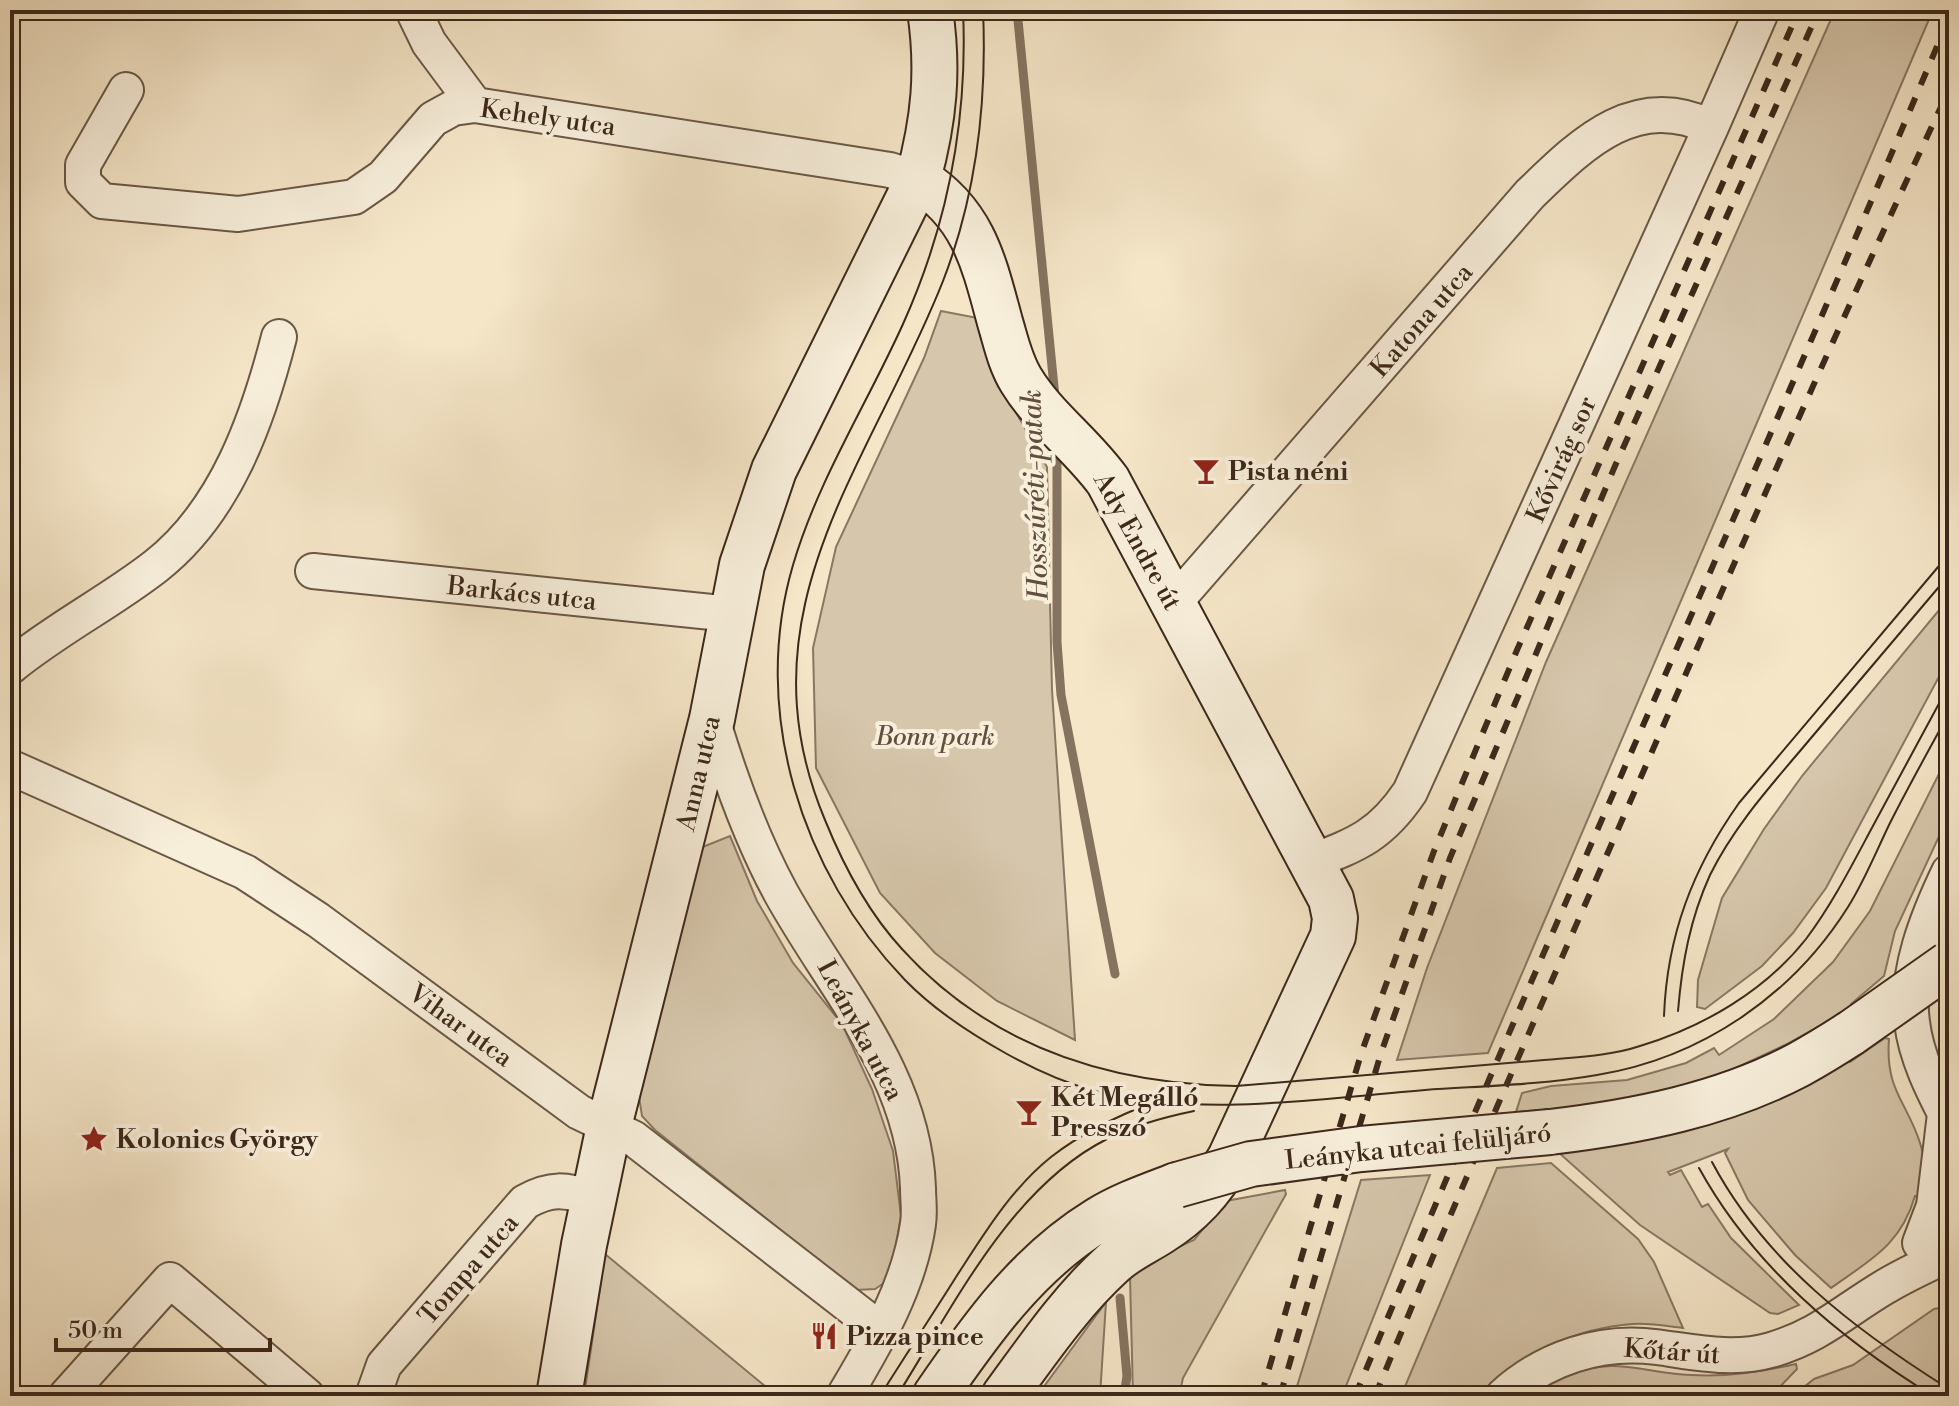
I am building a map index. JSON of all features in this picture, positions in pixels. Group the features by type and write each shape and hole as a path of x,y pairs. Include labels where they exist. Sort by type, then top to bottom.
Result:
{"street":[{"path":"413,10 429,43 475,105"},
{"path":"918,179 929,140 936,73 930,10"},
{"name":"Kővirág sor","path":"1311,862 1375,833 1395,814 1410,792 1762,10"},
{"name":"Kehely utca","path":"126,90 83,165 83,182 102,201 238,214 354,197 383,177 433,119 453,108 475,105 890,170 918,179"},
{"name":"Katona utca","path":"1173,604 1530,194 1568,158 1601,131 1629,120 1677,115 1711,127"},
{"name":"Ady Endre út","path":"918,179 947,201 978,245 1011,362 1040,407 1082,448 1108,481 1331,899 1335,918 1333,936 1213,1188 1188,1214 1137,1244 1092,1283 1004,1396"},
{"name":"Anna utca","path":"559,1396 609,1126 712,719 742,565 774,470 918,179"},
{"path":"10,667 38,644 157,565 183,540 233,467 253,425 279,337"},
{"name":"Barkács utca","path":"313,571 731,614"},
{"name":"Leányka utca","path":"712,719 734,792 782,894 837,980 885,1065 906,1114 917,1167 919,1221 910,1263 882,1331 844,1396"},
{"name":"Vihar utca","path":"10,767 245,872 318,920 579,1112 633,1138 882,1331"},
{"path":"1934,1249 1934,1206 1947,1118 1922,1065 1912,1021 1912,987 1918,954 1938,894 1949,872"},
{"name":"Leányka utcai felüljáró","path":"935,1396 979,1332 1017,1286 1053,1252 1099,1219 1177,1185 1251,1164 1361,1149 1615,1124 1685,1108 1797,1066 1851,1033 1949,964"},
{"name":"Tompa utca","path":"373,1396 384,1365 525,1202 544,1191 566,1191 594,1198"},
{"name":"Kőtár út","path":"1503,1396 1531,1374 1569,1355 1606,1347 1652,1346 1719,1357 1768,1351 1801,1340 1832,1324 1934,1249 1949,1224"},
{"name":"Kőtár út","path":"1885,1287 1949,1279"},
{"path":"66,1396 170,1280 307,1396"}],"green space":[{"path":"1835,10 1933,10 1488,1053 1397,1060 1427,968 1546,662"},
{"name":"Bonn park","path":"941,311 983,319 1005,393 1047,467 1052,690 1075,1040 997,1001 935,953 880,893 816,768 813,648 836,547 924,358"},
{"path":"1949,598 1949,658 1826,888 1793,933 1762,966 1705,1009 1697,1007 1698,980 1722,898 1764,829 1802,776"},
{"path":"1949,754 1949,815 1895,931 1884,976 1851,1004 1852,1008 1787,1044 1710,1080 1605,1105 1516,1112 1522,1093 1551,1086 1627,1080 1686,1063 1714,1048 1719,1055 1774,1019 1833,962 1870,911"},
{"path":"730,836 757,901 793,963 842,1024 872,1089 893,1151 901,1216 890,1279 875,1289 856,1290 655,1130 642,1116 639,1097 700,848"},
{"path":"1885,1038 1889,1039 1890,1072 1894,1085 1923,1152 1924,1196 1915,1196 1901,1227 1882,1250 1831,1288 1795,1255 1748,1200 1725,1153 1728,1149 1668,1172 1670,1175 1681,1170 1702,1207 1708,1204 1731,1238 1799,1305 1778,1314 1770,1313 1640,1225 1558,1152 1847,1059 1850,1062"},
{"path":"1551,1163 1638,1239 1654,1262 1683,1328 1633,1324 1571,1337 1515,1367 1483,1396 1401,1396 1497,1168"},
{"path":"1430,1175 1342,1396 1294,1396 1361,1180"},
{"path":"1285,1190 1286,1194 1183,1378 1179,1396 1133,1396 1130,1277 1152,1259 1194,1240 1226,1201"},
{"path":"605,1254 777,1396 584,1396"},
{"path":"1106,1302 1100,1396 1037,1396"},
{"path":"1949,1306 1949,1396 1793,1396 1814,1379 1853,1365 1934,1309"},
{"path":"1796,1364 1797,1369 1771,1396 1532,1396 1569,1375 1602,1366 1705,1375 1744,1373"}],"waterway":[{"name":"Hosszúréti-patak","path":"1017,10 1055,397"},
{"name":"Hosszúréti-patak","path":"1057,447 1057,642 1061,695 1115,974"},
{"name":"Hosszúréti-patak","path":"1120,1298 1127,1376 1124,1396"}],"tram line":[{"path":"963,10 962,91 952,171 943,210 919,286 903,324 829,472 803,534 781,620 778,676 782,732 794,787 813,840 838,890 869,937 905,980 953,1021 1048,1075 1092,1090 1174,1103 1258,1104 1533,1083 1635,1067 1707,1038 1771,995 1800,968 1854,897 1949,713"},
{"path":"983,10 981,113 964,216 943,281 824,540 805,605 796,673 802,744 825,820 848,871 867,904 902,949 936,983 973,1011 1054,1053 1097,1067 1189,1084 1236,1086 1581,1057 1617,1052 1664,1038 1709,1018 1752,991 1790,958 1806,939 1842,883 1949,685"},
{"path":"1664,1016 1671,958 1685,904 1723,827 1739,803 1949,554"},
{"path":"1678,1011 1685,958 1697,908 1710,875 1731,838 1770,787 1949,575"},
{"path":"880,1396 988,1229 1023,1183 1075,1140 1154,1102"},
{"path":"897,1396 962,1288 1013,1218 1041,1187 1072,1160 1107,1139 1150,1122 1194,1111"},
{"path":"1712,1162 1758,1231 1815,1291 1880,1343 1949,1389"},
{"path":"1699,1168 1745,1237 1801,1297 1864,1350 1933,1396"}],"railway":[{"path":"1261,1396 1361,1054 1434,851 1517,650 1799,10"},
{"path":"1280,1396 1381,1053 1450,858 1615,466 1819,10"},
{"path":"1355,1396 1949,18"},
{"path":"1375,1396 1719,599 1949,90"}],"place":[{"name":"Pista néni","path":"1206,471"},
{"name":"Két Megálló Presszó","path":"1029,1112"},
{"name":"Kolonics György","path":"94,1139"},
{"name":"Pizza pince","path":"824,1336"}]}
